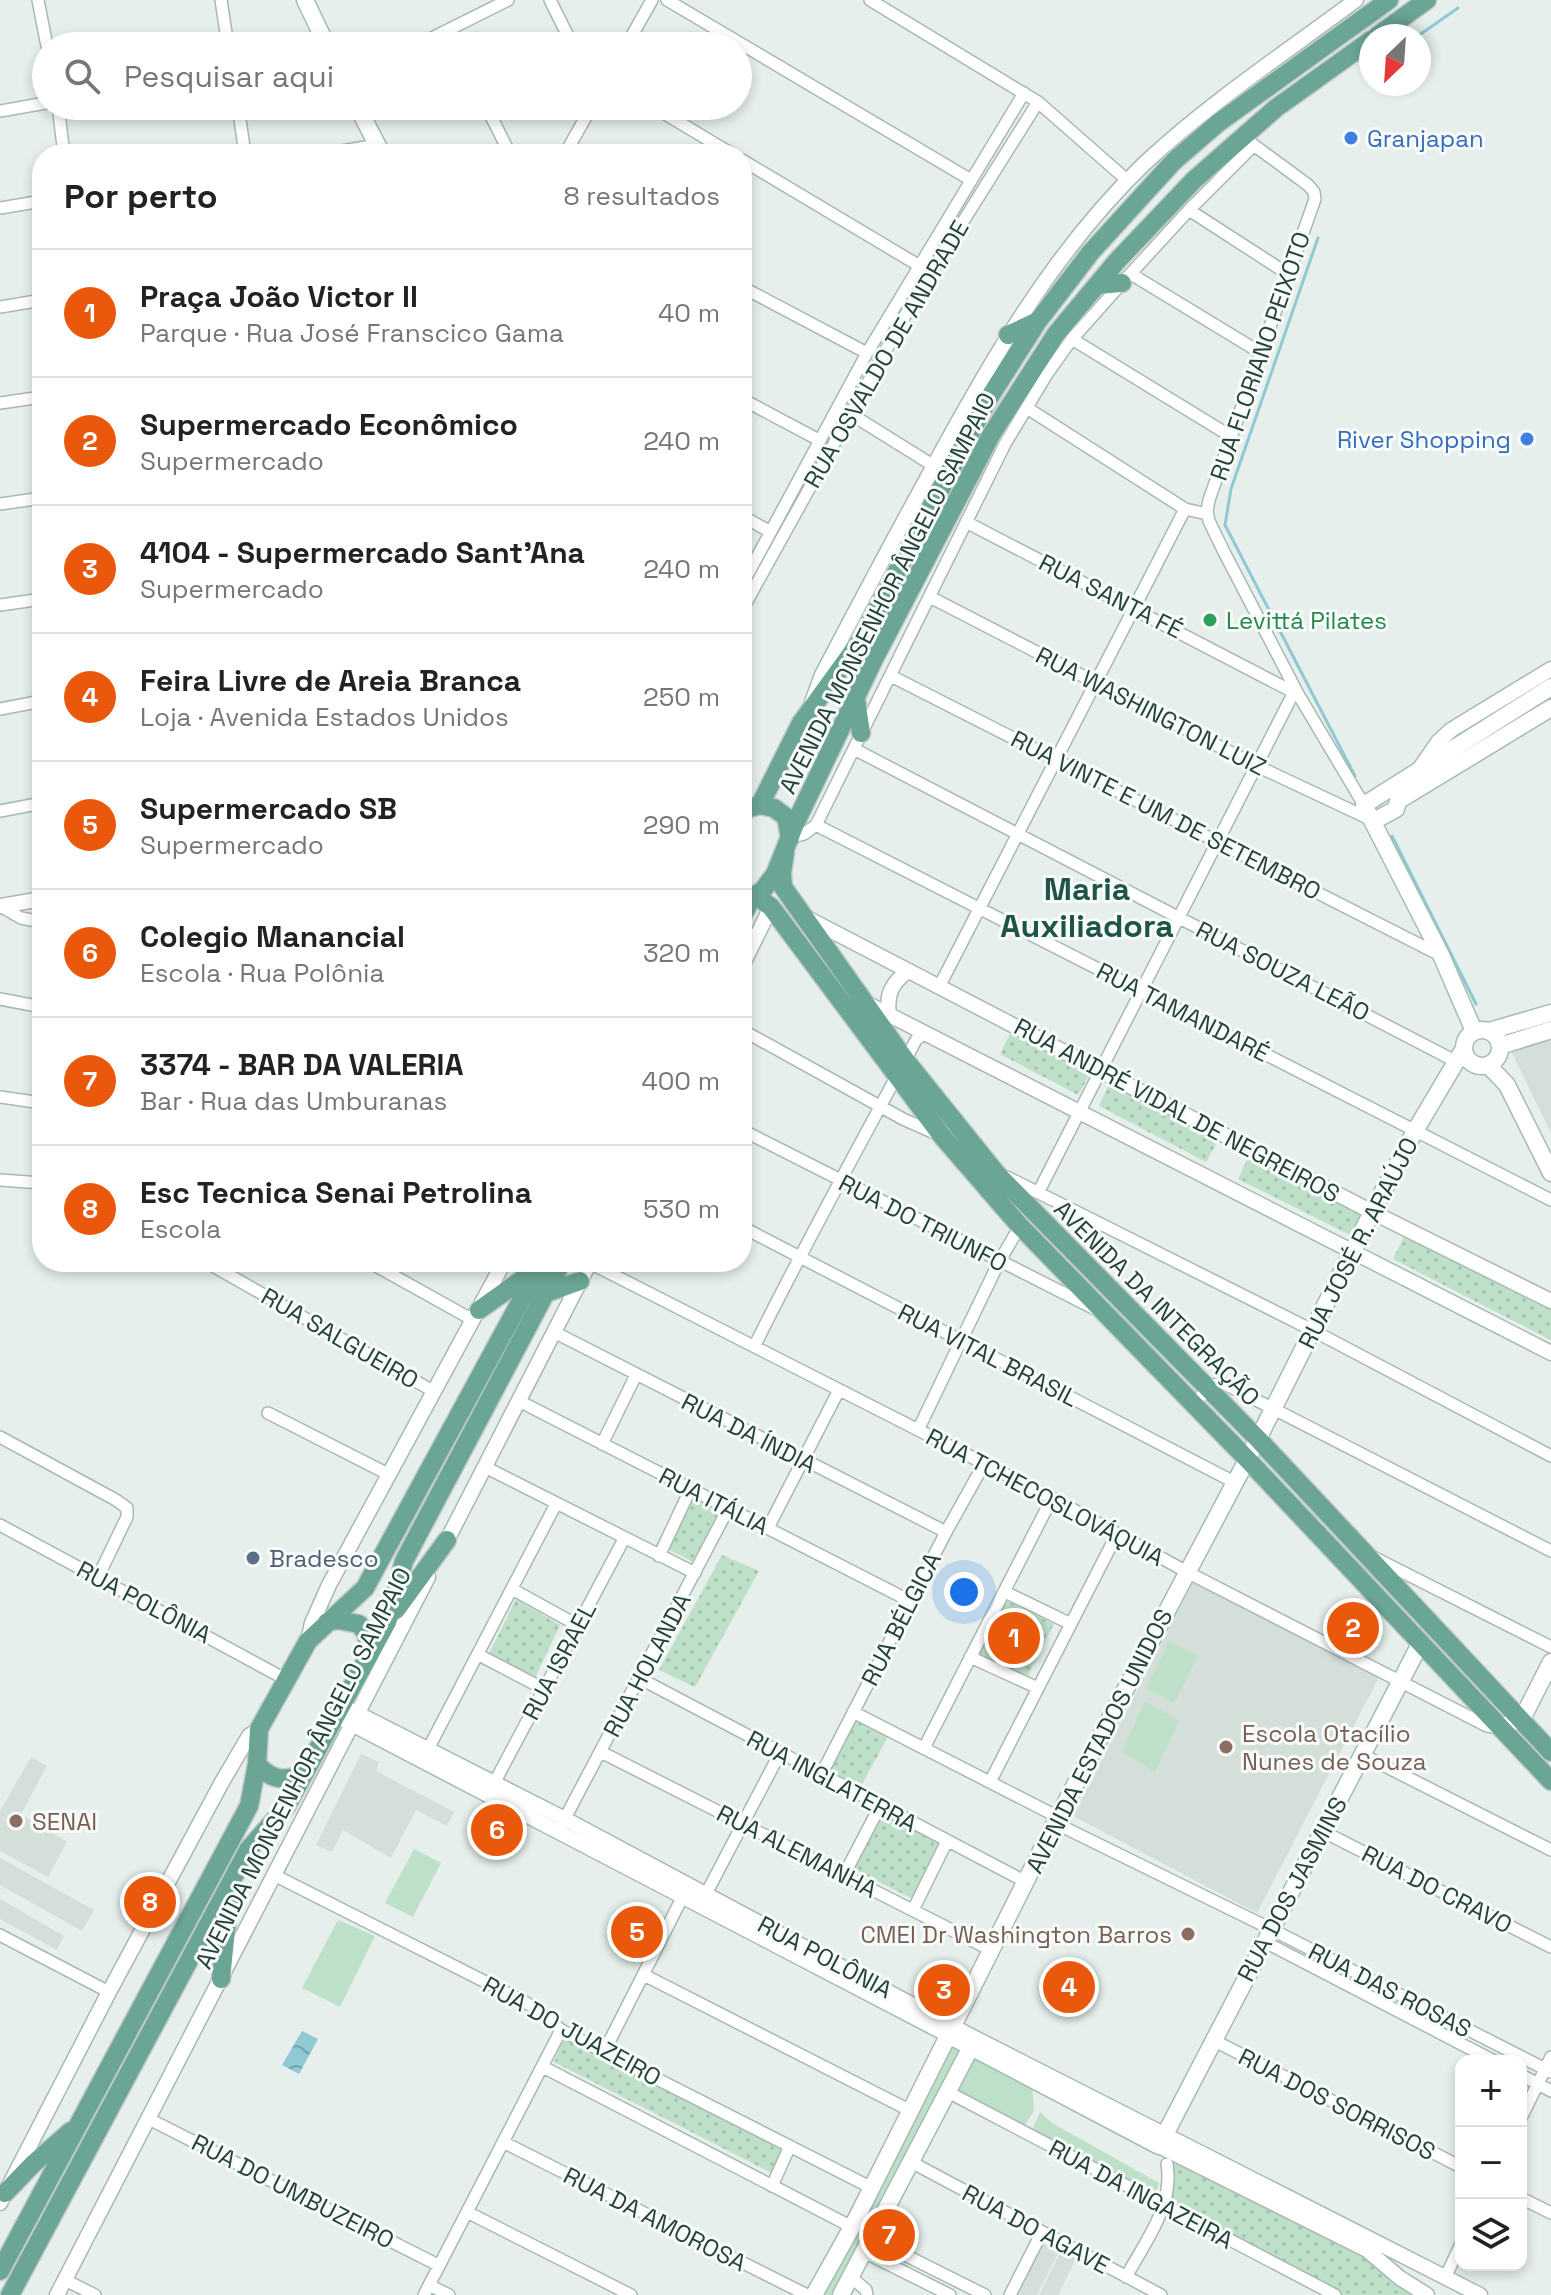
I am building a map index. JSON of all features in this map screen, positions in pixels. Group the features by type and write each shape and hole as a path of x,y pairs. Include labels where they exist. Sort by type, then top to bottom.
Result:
{"main road":[{"path":"305,0 320,32"},
{"name":"AVENIDA MONSENHOR ÂNGELO SAMPAIO","path":"752,803 810,709 859,643 974,426 1038,321 1091,252 1174,161 1236,109 1389,0"},
{"path":"1394,24 1427,0"},
{"name":"AVENIDA MONSENHOR ÂNGELO SAMPAIO","path":"752,892 769,884 856,698 991,435 1056,334 1159,214 1194,180 1248,141 1276,108 1359,49"},
{"path":"1236,109 1244,84"},
{"path":"364,120 376,144"},
{"path":"1174,161 1179,176 1194,180"},
{"path":"1140,196 1154,203 1159,214"},
{"path":"1097,285 1126,278"},
{"path":"1008,335 1038,321"},
{"path":"1374,821 1420,768 1551,687"},
{"path":"856,698 858,741"},
{"path":"1551,708 1394,799 1364,805 1481,1031 1496,1037 1500,1046 1497,1058 1488,1065 1479,1066 1459,1055 1466,1039 1481,1031 1551,1013"},
{"path":"1386,845 1383,834 1394,799"},
{"path":"752,809 777,810 786,817 788,845"},
{"name":"AVENIDA DA INTEGRAÇÃO","path":"788,845 782,873 783,887 906,1061 996,1173 1258,1439 1551,1752"},
{"name":"AVENIDA DA INTEGRAÇÃO","path":"752,894 771,907 942,1136 1020,1226 1247,1459 1551,1781"},
{"path":"1500,1046 1551,1030"},
{"name":"RUA JOSÉ R. ARAÚJO","path":"1247,1459 1372,1212 1459,1055"},
{"path":"1488,1065 1507,1085 1551,1173"},
{"path":"476,1315 532,1272"},
{"name":"AVENIDA MONSENHOR ÂNGELO SAMPAIO","path":"0,2271 245,1814 257,1764 259,1729 308,1641 365,1588 537,1272"},
{"name":"AVENIDA MONSENHOR ÂNGELO SAMPAIO","path":"10,2295 230,1884 254,1843 286,1807 303,1774 346,1714 370,1652 387,1622 404,1561 557,1272"},
{"path":"546,1293 580,1281"},
{"name":"AVENIDA ESTADOS UNIDOS","path":"814,2295 852,2227 1057,1820 1247,1459"},
{"path":"1309,1525 1325,1511"},
{"path":"387,1622 447,1540"},
{"path":"327,1622 338,1620 359,1624 366,1633 370,1652"},
{"name":"RUA DOS JASMINS","path":"1161,2140 1420,1644"},
{"path":"1501,1728 1520,1720 1551,1662"},
{"path":"257,1764 276,1779 286,1780 303,1774"},
{"path":"221,1979 230,1884"},
{"name":"RUA POLÔNIA","path":"950,2030 1161,2140"},
{"path":"841,2295 948,2092 970,2041"},
{"path":"3,2198 33,2164 79,2124"}],"street":[{"path":"38,0 44,32"},
{"path":"221,0 226,32"},
{"path":"446,32 508,0"},
{"path":"550,0 566,32"},
{"path":"634,32 652,0"},
{"path":"667,0 721,32"},
{"path":"870,0 1038,102 1128,181"},
{"path":"810,709 822,675 934,466 1008,335 1060,262 1128,181 1172,140 1356,0"},
{"path":"752,50 971,180"},
{"name":"RUA OSVALDO DE ANDRADE","path":"752,565 867,353 1024,93"},
{"name":"RUA OSVALDO DE ANDRADE","path":"752,592 912,303 1038,102"},
{"path":"0,111 32,105"},
{"path":"60,120 63,144"},
{"path":"240,120 244,144"},
{"path":"493,120 505,144"},
{"path":"571,144 584,120"},
{"path":"675,120 715,144"},
{"name":"RUA FLORIANO PEIXOTO","path":"1207,514 1209,500 1315,199 1308,185 1248,141"},
{"name":"AVENIDA MONSENHOR ÂNGELO SAMPAIO","path":"788,845 816,825 966,522 1027,408 1072,339 1248,141"},
{"path":"752,166 918,265"},
{"path":"0,208 32,203"},
{"path":"1189,210 1288,274"},
{"path":"1126,278 1261,353"},
{"path":"752,292 867,353"},
{"path":"0,307 32,302"},
{"path":"1072,339 1232,437"},
{"path":"0,403 32,398"},
{"path":"752,404 819,440"},
{"path":"1027,408 1185,509 1207,514 1296,693 1364,805"},
{"path":"849,413 934,466"},
{"path":"0,504 32,499"},
{"path":"940,985 1185,509"},
{"path":"752,522 769,531"},
{"name":"RUA SANTA FÉ","path":"966,522 1296,693"},
{"name":"RUA WASHINGTON LUIZ","path":"930,597 1257,766 1374,821"},
{"path":"0,605 32,600"},
{"path":"1420,768 1438,742 1451,730 1551,669"},
{"name":"RUA VINTE E UM DE SETEMBRO","path":"891,676 1441,955"},
{"path":"1039,1191 1296,693"},
{"path":"0,709 32,703"},
{"name":"RUA SOUZA LEÃO","path":"858,741 1019,834 1180,918 1459,1055"},
{"path":"0,811 32,805"},
{"name":"RUA TAMANDARÉ","path":"816,825 1551,1200"},
{"path":"0,906 32,901"},
{"path":"0,906 21,918 32,920"},
{"path":"752,946 771,907"},
{"name":"RUA ANDRÉ VIDAL DE NEGREIROS","path":"804,916 1372,1212 1551,1301"},
{"path":"889,1014 889,991 908,971"},
{"path":"0,999 32,1005"},
{"name":"RUA ANDRÉ VIDAL DE NEGREIROS","path":"865,1003 1551,1353"},
{"path":"755,1345 879,1106 915,1043 924,1033"},
{"path":"752,1036 879,1106 942,1136"},
{"path":"0,1097 32,1102"},
{"name":"RUA DO TRIUNFO","path":"752,1135 1105,1314"},
{"path":"996,1173 1039,1191 1312,1330 1551,1456"},
{"path":"0,1180 32,1182"},
{"path":"918,1430 999,1262 1020,1226"},
{"name":"RUA VITAL BRASIL","path":"752,1232 1234,1482"},
{"name":"RUA SALGUEIRO","path":"227,1272 433,1391"},
{"path":"389,1272 476,1315"},
{"name":"AVENIDA MONSENHOR ÂNGELO SAMPAIO","path":"308,1641 318,1607 499,1272"},
{"name":"AVENIDA MONSENHOR ÂNGELO SAMPAIO","path":"57,2295 274,1875 346,1714 447,1540 585,1272"},
{"name":"RUA TCHECOSLOVÁQUIA","path":"610,1272 1052,1498 1187,1572 1487,1726 1501,1728"},
{"name":"RUA DA ÍNDIA","path":"554,1332 946,1532"},
{"path":"602,1444 636,1375"},
{"path":"1194,1404 1217,1383 1225,1384 1551,1551"},
{"path":"768,1528 839,1390"},
{"name":"RUA ITÁLIA","path":"519,1401 910,1601"},
{"path":"268,1413 388,1474"},
{"path":"0,1437 123,1504 128,1513 98,1577"},
{"name":"RUA BÉLGICA","path":"821,1775 984,1464"},
{"path":"485,1467 695,1573"},
{"path":"659,1556 690,1490"},
{"path":"924,1748 1052,1498"},
{"path":"425,1756 556,1504"},
{"name":"RUA HOLANDA","path":"557,1833 728,1509"},
{"name":"RUA POLÔNIA","path":"0,1525 287,1680"},
{"path":"990,1782 1117,1534"},
{"name":"RUA ISRAEL","path":"491,1790 624,1539"},
{"path":"1364,1552 1551,1647"},
{"path":"512,1589 577,1625"},
{"path":"1005,1592 1071,1624"},
{"path":"479,1655 544,1689"},
{"path":"970,1657 1038,1688"},
{"name":"RUA INGLATERRA","path":"639,1678 1026,1882"},
{"path":"853,1712 990,1782 1268,1936"},
{"name":"RUA POLÔNIA","path":"346,1714 491,1790 557,1833 950,2030"},
{"name":"AVENIDA MONSENHOR ÂNGELO SAMPAIO","path":"3,2198 222,1782 249,1736 259,1729"},
{"name":"RUA ALEMANHA","path":"601,1752 993,1951"},
{"path":"706,1894 780,1753"},
{"path":"1363,1755 1551,1850"},
{"name":"RUA POLÔNIA","path":"491,1790 565,1819 950,2030"},
{"path":"844,1875 880,1806"},
{"name":"RUA DO CRAVO","path":"1322,1831 1551,1947"},
{"path":"913,1910 947,1841"},
{"name":"RUA DO JUAZEIRO","path":"274,1875 523,2001 561,2030 870,2187"},
{"path":"604,2052 682,1898"},
{"path":"0,1935 109,1992"},
{"name":"RUA DAS ROSAS","path":"1268,1936 1483,2055"},
{"name":"RUA DAS ROSAS","path":"1268,1936 1548,2071"},
{"path":"644,1975 909,2110"},
{"path":"449,2295 426,2290 561,2030"},
{"name":"RUA DOS SORRISOS","path":"1213,2040 1455,2164"},
{"path":"1527,2105 1537,2083 1548,2071 1551,2057"},
{"name":"RUA DO JUAZEIRO","path":"543,2067 852,2227"},
{"path":"1527,2078 1551,2091"},
{"name":"RUA DA INGAZEIRA","path":"948,2092 1335,2295"},
{"name":"RUA DO UMBUZEIRO","path":"147,2118 438,2265"},
{"name":"RUA POLÔNIA","path":"1161,2140 1480,2295"},
{"name":"RUA POLÔNIA","path":"1161,2140 1367,2250 1400,2278 1427,2295"},
{"name":"RUA DA AMOROSA","path":"503,2142 807,2295"},
{"path":"772,2186 790,2146"},
{"name":"RUA DO AGAVE","path":"911,2162 1161,2295"},
{"path":"1126,2277 1165,2206 1169,2176 1167,2164"},
{"path":"1523,2199 1551,2213"},
{"path":"467,2212 631,2295"},
{"path":"1010,2295 1042,2232"},
{"path":"868,2245 950,2295"},
{"path":"868,2245 985,2295"},
{"path":"1436,2295 1437,2287 1455,2257"},
{"path":"851,2277 866,2290 867,2295"},
{"path":"65,2280 95,2295"}],"shaded area":[{"path":"1551,1035 1551,1133 1509,1047"},
{"name":"Escola Otacílio Nunes de Souza","path":"1194,1580 1379,1677 1257,1913 1073,1816"},
{"path":"361,1754 379,1762 376,1771 454,1812 447,1826 416,1810 391,1858 343,1830 332,1852 316,1845"},
{"name":"SENAI","path":"31,1757 47,1766 21,1814 67,1842 48,1877 0,1851 0,1811"},
{"path":"0,1858 94,1910 82,1931 0,1885"},
{"path":"0,1899 64,1936 57,1950 0,1919"},
{"path":"1033,2239 1059,2251 1037,2295 1005,2295"},
{"path":"1061,2251 1076,2259 1058,2295 1039,2295"}],"green space":[{"path":"1013,1027 1094,1067 1078,1095 1000,1054"},
{"path":"1111,1079 1222,1133 1206,1162 1099,1106"},
{"path":"1252,1149 1368,1209 1352,1236 1238,1179"},
{"path":"1408,1229 1551,1303 1551,1340 1393,1259"},
{"path":"686,1489 724,1510 695,1563 658,1544"},
{"path":"722,1555 759,1571 695,1687 659,1670"},
{"path":"1001,1598 1054,1624 1027,1677 975,1652"},
{"path":"516,1599 560,1625 535,1678 488,1656"},
{"path":"1169,1641 1198,1656 1174,1703 1146,1688"},
{"path":"1145,1701 1179,1721 1155,1772 1122,1752"},
{"path":"858,1717 890,1733 860,1788 829,1771"},
{"path":"880,1808 944,1843 915,1900 851,1868"},
{"path":"414,1849 441,1863 413,1917 385,1903"},
{"path":"338,1920 375,1936 340,2007 302,1988"},
{"path":"566,2033 786,2146 772,2173 554,2062"},
{"path":"950,2045 960,2052 833,2295 820,2295"},
{"path":"975,2053 1032,2083 1034,2111 1025,2125 955,2090"},
{"path":"1040,2112 1052,2123 1159,2183 1156,2194 1032,2130"},
{"path":"1167,2154 1376,2258 1423,2295 1339,2295 1170,2205"}],"water":[{"path":"302,2031 318,2039 299,2074 282,2065"}],"waterway":[{"path":"1431,27 1458,8"},
{"path":"1318,238 1231,489 1225,525 1355,776"},
{"path":"1392,836 1476,1004"}],"place":[{"name":"Granjapan","path":"1351,138"},
{"name":"River Shopping","path":"1527,439"},
{"name":"Levittá Pilates","path":"1210,620"},
{"name":"Bradesco","path":"253,1558"},
{"name":"Supermercado Econômico","path":"1353,1628"},
{"name":"Praça João Victor II","path":"1014,1638"},
{"name":"Escola Otacílio Nunes de Souza","path":"1226,1747"},
{"name":"SENAI","path":"16,1821"},
{"name":"Colegio Manancial","path":"497,1830"},
{"name":"Esc Tecnica Senai Petrolina","path":"150,1902"},
{"name":"Supermercado SB","path":"637,1932"},
{"name":"CMEI Dr Washington Barros","path":"1188,1934"},
{"name":"Feira Livre de Areia Branca","path":"1069,1987"},
{"name":"4104 - Supermercado Sant'Ana","path":"944,1990"},
{"name":"3374 - BAR DA VALERIA","path":"889,2235"}],"district":[{"name":"Maria Auxiliadora","path":"1087,908"}]}
